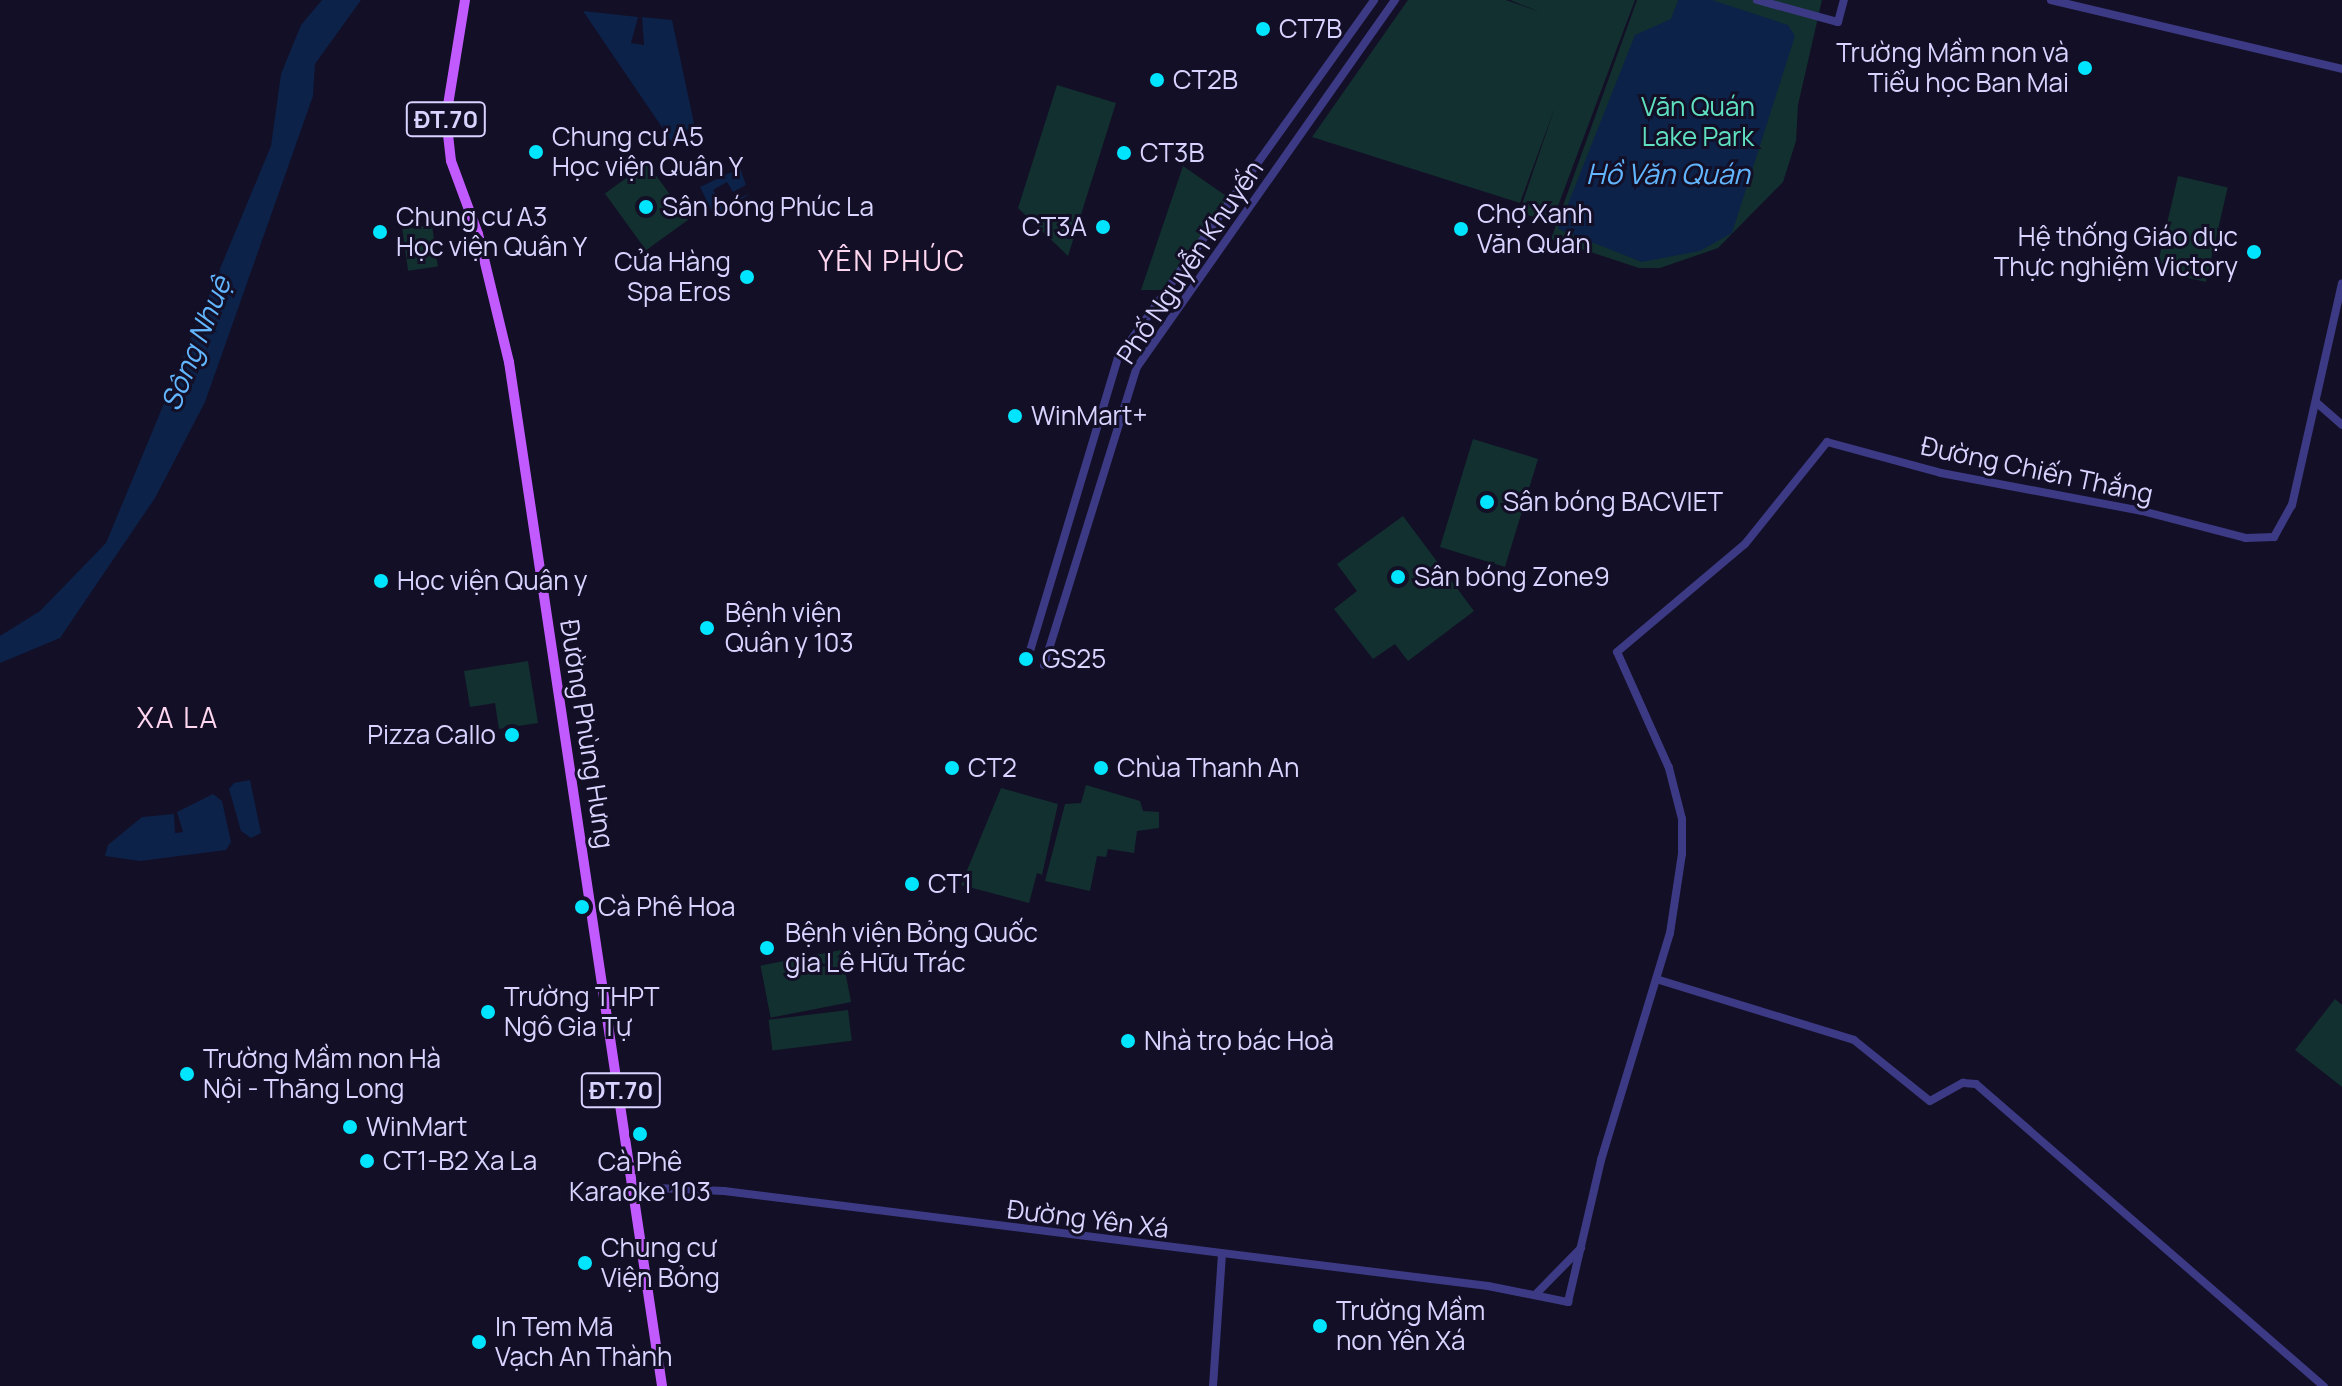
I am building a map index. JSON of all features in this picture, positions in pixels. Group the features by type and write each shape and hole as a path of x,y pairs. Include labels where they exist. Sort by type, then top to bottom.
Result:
{"main road":[{"name":"Đường Phùng Hưng","path":"465,0 446,117 451,161 478,234 509,362 635,1187 662,1386"}],"street":[{"name":"Phố Nguyễn Khuyến","path":"1027,661 1118,358 1374,0"},
{"name":"Phố Nguyễn Khuyến","path":"1044,665 1137,367 1395,0"},
{"path":"1757,0 1838,22 1844,0"},
{"path":"2051,0 2342,69"},
{"name":"Đường Chiến Thắng","path":"1617,652 1745,544 1827,442 1941,473 2142,511 2246,538 2274,537 2292,505 2342,284"},
{"path":"2317,403 2342,425"},
{"name":"Đường Yên Xá","path":"635,1187 724,1191 1535,1295 1568,1302 1601,1160 1670,933 1682,819 1669,768 1617,652"},
{"path":"1656,979 1854,1040 1930,1101 1963,1083 1976,1084 2219,1300 2324,1386"},
{"path":"1535,1295 1581,1247"},
{"path":"1213,1386 1222,1255"}],"green space":[{"path":"1408,0 1506,0 1540,12 1510,0 1635,0 1552,222 1519,213 1555,107 1520,203 1312,137"},
{"name":"Hồ Văn Quán","path":"1637,0 1822,0 1798,105 1796,141 1783,182 1718,248 1660,268 1639,268 1551,239"},
{"path":"1057,85 1116,103 1068,256 1018,208"},
{"name":"Sân bóng Phúc La","path":"647,163 688,220 646,250 605,194"},
{"path":"1183,166 1232,200 1167,290 1141,290"},
{"path":"2178,176 2228,187 2206,282 2156,271"},
{"path":"432,225 438,267 408,271 402,229"},
{"name":"Sân bóng BACVIET","path":"1473,439 1538,459 1505,567 1440,547"},
{"name":"Sân bóng Zone9","path":"1403,516 1474,611 1408,661 1395,644 1373,659 1334,609 1357,591 1337,564"},
{"path":"528,661 538,723 499,729 495,703 470,707 464,671"},
{"path":"1086,785 1140,801 1143,811 1159,812 1159,828 1137,831 1134,853 1108,849 1106,857 1097,856 1090,891 1045,881 1065,804 1081,803"},
{"path":"1001,788 1058,804 1042,875 1037,873 1029,903 961,885"},
{"path":"841,950 851,1002 771,1018 761,966"},
{"path":"2335,999 2342,1005 2342,1087 2295,1050"},
{"path":"848,1010 852,1041 772,1051 769,1020"}],"water":[{"name":"Sông Nhuệ","path":"322,0 361,0 315,64 313,96 205,402 155,498 60,638 0,663 0,636 40,611 106,543 271,146 281,74 301,25"},
{"name":"Hồ Văn Quán","path":"1678,0 1712,0 1788,25 1795,36 1732,233 1700,251 1642,262 1558,229 1635,35 1671,19"},
{"path":"583,11 638,17 631,43 644,45 642,17 672,20 695,128 672,142"},
{"path":"740,168 746,185 733,192 727,182 713,190 722,206 751,193 715,217 700,187"},
{"path":"250,780 261,833 251,838 241,831 229,789 234,783"},
{"path":"213,794 222,801 231,842 226,850 140,861 105,856 108,845 142,817 174,814 175,833 183,832 177,812"}],"place":[{"name":"CT7B","path":"1263,29"},
{"name":"Trường Mầm non và Tiểu học Ban Mai","path":"2085,68"},
{"name":"CT2B","path":"1157,80"},
{"name":"Chung cư A5 Học viện Quân Y","path":"536,152"},
{"name":"CT3B","path":"1124,153"},
{"name":"Sân bóng Phúc La","path":"646,207"},
{"name":"CT3A","path":"1103,227"},
{"name":"Chợ Xanh Văn Quán","path":"1461,229"},
{"name":"Chung cư A3 Học viện Quân Y","path":"380,232"},
{"name":"Hệ thống Giáo dục Thực nghiệm Victory","path":"2254,252"},
{"name":"Cửa Hàng Spa Eros","path":"747,277"},
{"name":"WinMart+","path":"1015,416"},
{"name":"Sân bóng BACVIET","path":"1487,502"},
{"name":"Sân bóng Zone9","path":"1398,577"},
{"name":"Học viện Quân y","path":"381,581"},
{"name":"Bệnh viện Quân y 103","path":"707,628"},
{"name":"GS25","path":"1026,659"},
{"name":"Pizza Callo","path":"512,735"},
{"name":"CT2","path":"952,768"},
{"name":"Chùa Thanh An","path":"1101,768"},
{"name":"CT1","path":"912,884"},
{"name":"Cà Phê Hoa","path":"582,907"},
{"name":"Bệnh viện Bỏng Quốc gia Lê Hữu Trác","path":"767,948"},
{"name":"Trường THPT Ngô Gia Tự","path":"488,1012"},
{"name":"Nhà trọ bác Hoà","path":"1128,1041"},
{"name":"Trường Mầm non Hà Nội - Thăng Long","path":"187,1074"},
{"name":"WinMart","path":"350,1127"},
{"name":"Cà Phê Karaoke 103","path":"640,1134"},
{"name":"CT1-B2 Xa La","path":"367,1161"},
{"name":"Chung cư Viện Bỏng","path":"585,1263"},
{"name":"Trường Mầm non Yên Xá","path":"1320,1326"},
{"name":"In Tem Mã Vạch An Thành","path":"479,1342"}],"district":[{"name":"YÊN PHÚC","path":"892,260"},
{"name":"XA LA","path":"178,717"}],"park label":[{"name":"Văn Quán Lake Park","path":"1698,122"}]}
